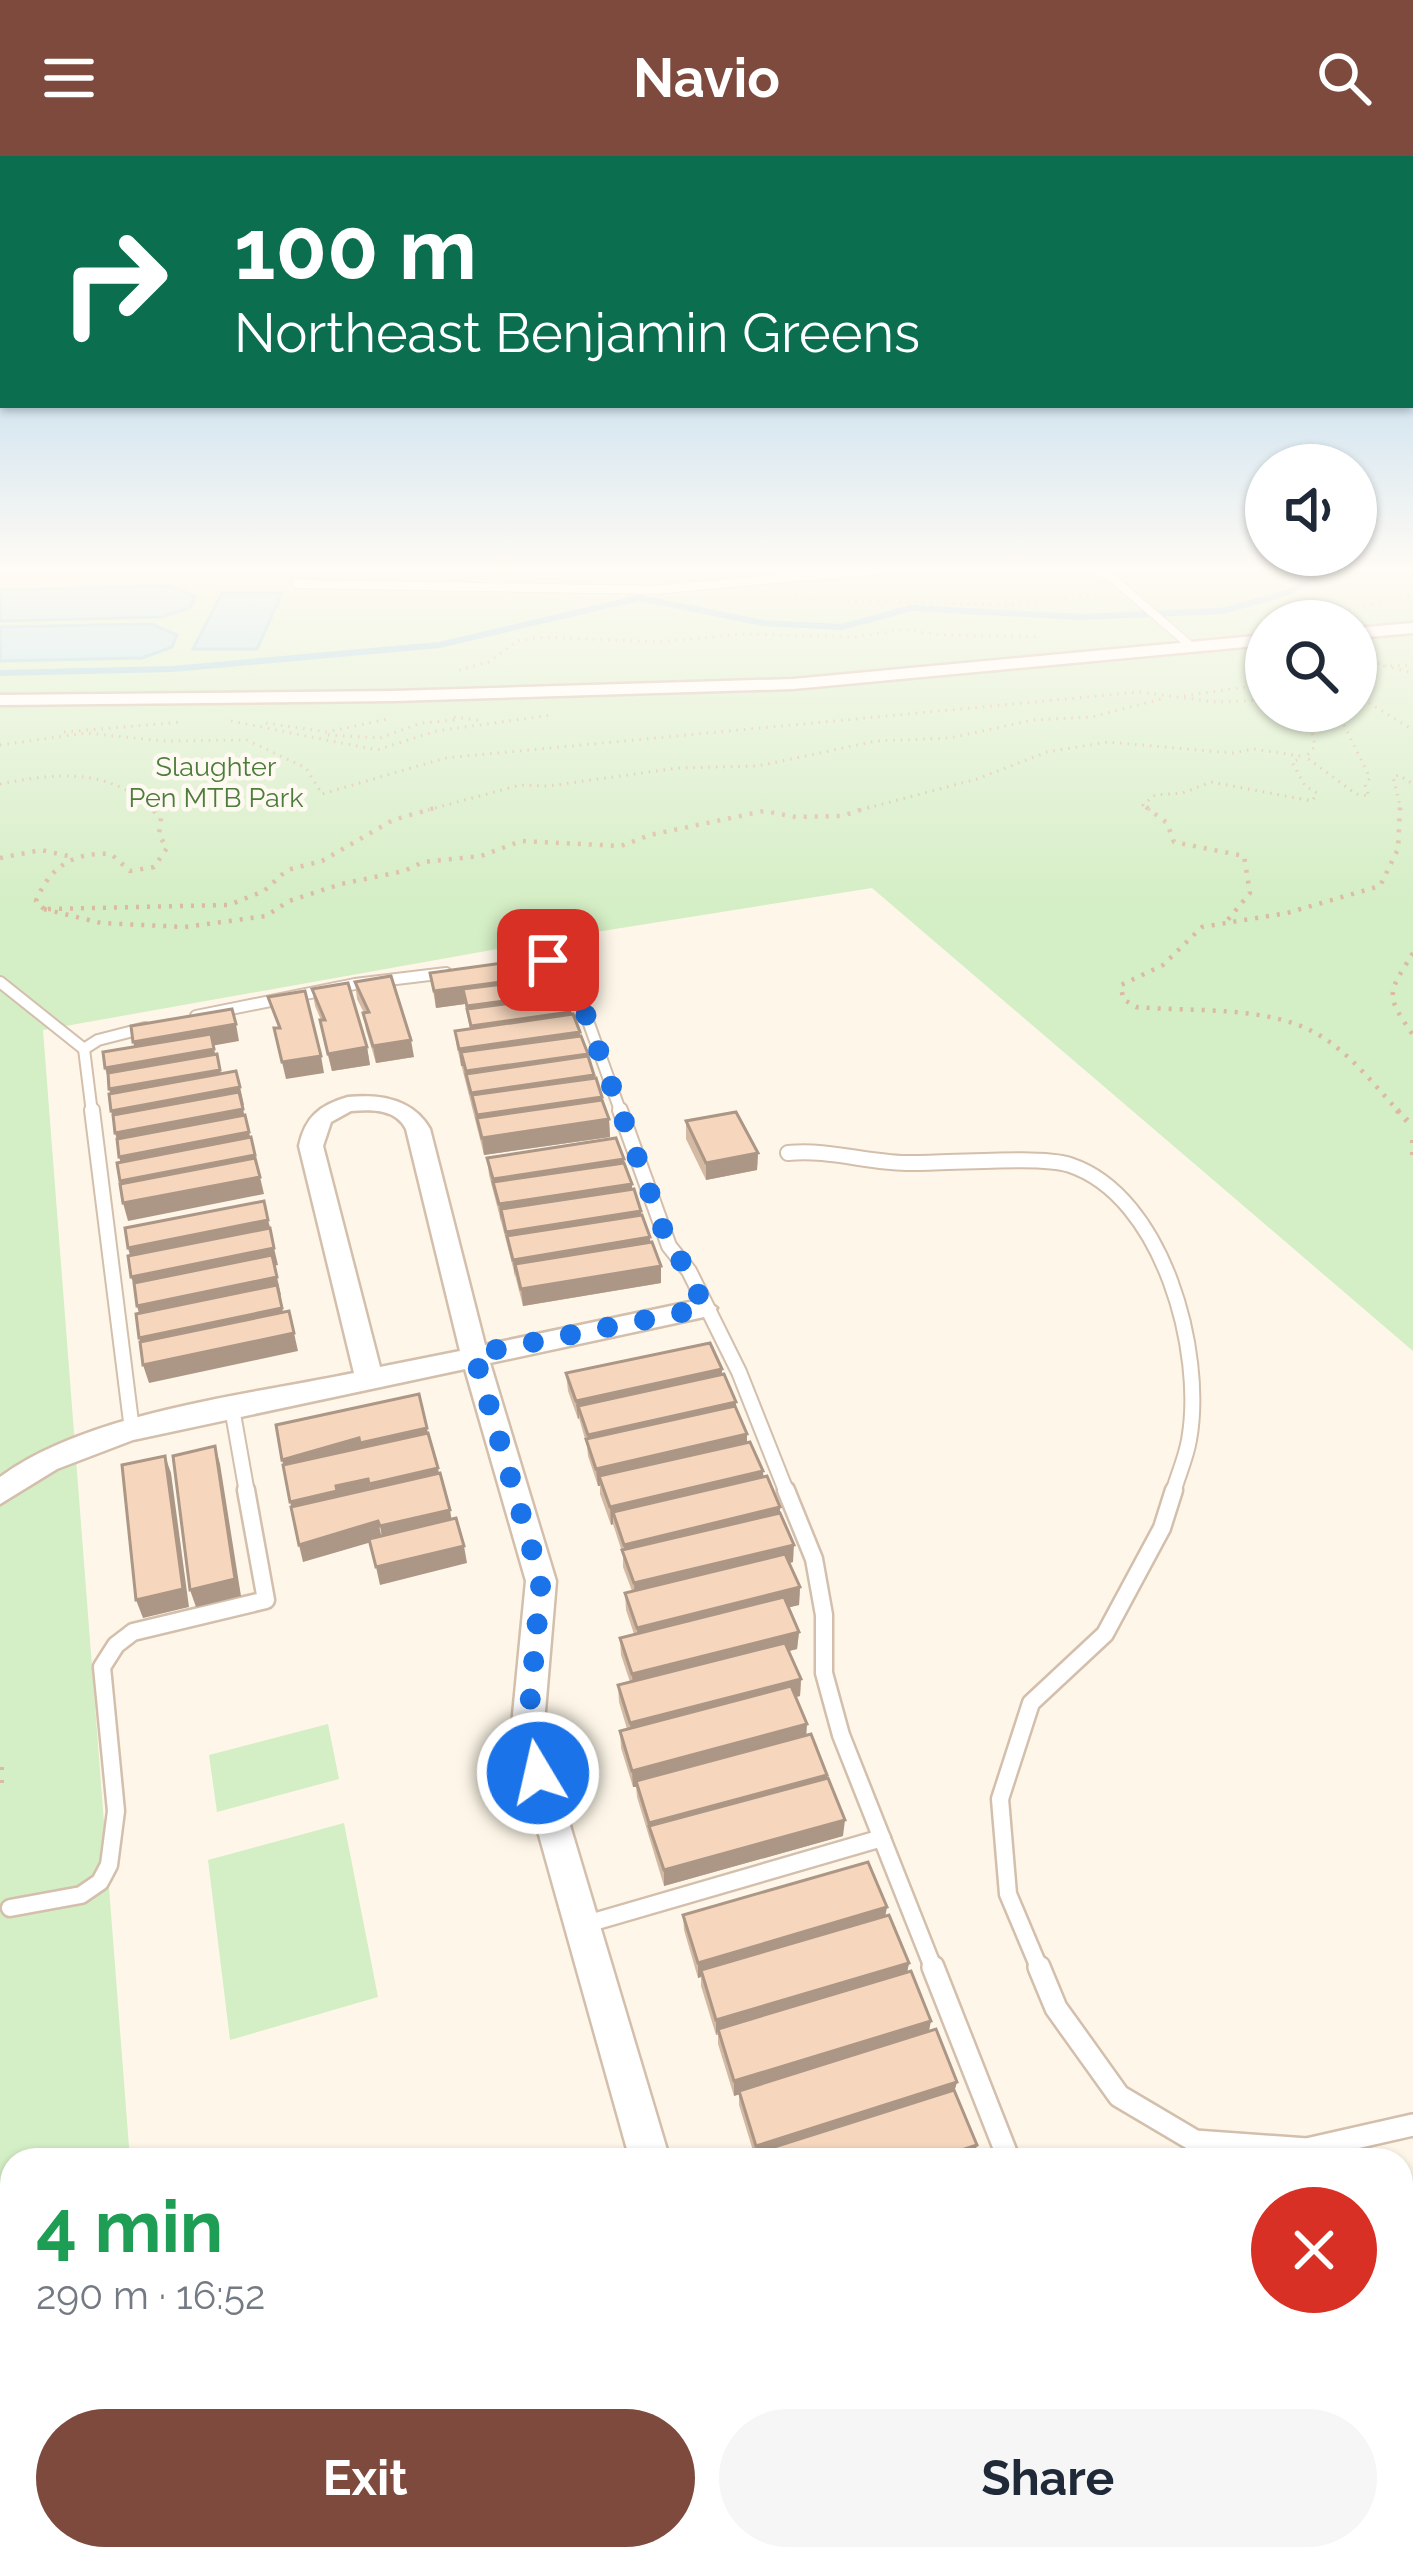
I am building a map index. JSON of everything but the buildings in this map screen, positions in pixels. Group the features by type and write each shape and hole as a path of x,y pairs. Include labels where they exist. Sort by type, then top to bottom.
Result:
{"street":[{"path":"0,700 394,696 808,682"},
{"path":"369,1379 311,1146 312,1131 321,1117 354,1102 390,1103 410,1114 418,1129 474,1354 541,1581 527,1735 647,2148"},
{"path":"0,1492 27,1469 60,1453 132,1430 704,1308"}],"lane":[{"path":"484,968 548,960 569,968 669,1246 689,1271 739,1372 814,1559 824,1615 824,1672 842,1735 1004,2148"},
{"path":"184,1019 355,984 462,970"},
{"path":"0,982 84,1049 132,1430"},
{"path":"84,1049 98,1040 161,1024"},
{"path":"788,1153 818,1150 854,1160 903,1163 1067,1162 1112,1185 1151,1232 1174,1292 1188,1359 1190,1438 1162,1528 1105,1634 1031,1702 1000,1799 1008,1894 1056,2008 1119,2096 1195,2140 1295,2148"},
{"path":"10,1908 61,1903 100,1882 117,1844 101,1667 116,1645 133,1632 266,1600 232,1408"},
{"path":"583,1924 882,1838"},
{"path":"1311,2148 1413,2125"}],"path":[{"path":"44,909 229,905 264,891 287,870 322,860 393,820 520,785 678,768 758,766 858,748 876,740 950,738 1245,687"},
{"path":"0,745 86,733 163,741 247,740 306,768 322,794 445,758 560,745 1139,692 1168,698 1245,700"},
{"path":"1377,708 1413,730"},
{"path":"415,714 434,712 465,721"},
{"path":"313,730 339,731 391,718"},
{"path":"256,723 380,738 421,723 493,722"},
{"path":"1224,923 1250,899 1255,884 1244,856 1174,842 1167,823 1143,805 1155,795 1183,794 1211,782 1312,801 1317,794 1305,786 1292,762 1306,757 1315,746 1312,732"},
{"path":"75,857 44,879 36,901 44,909 101,923 185,927 266,916 289,902 341,884 404,872 423,862 482,856 521,841 621,846 650,835 764,811 842,817 976,779 1047,752 1108,742 1232,753 1254,749 1306,757 1356,794 1370,796 1365,785 1370,778 1346,732"},
{"path":"0,784 86,774 116,781 142,796 161,818 159,835 167,848 145,872 124,871 111,854 75,857 41,850 0,858"},
{"path":"1413,784 1399,775 1393,777 1400,803 1398,855 1380,886 1311,907 1202,927 1162,965 1120,985 1123,999 1136,1007 1272,1018 1317,1033 1348,1056 1413,1126"},
{"path":"1413,953 1391,988 1390,1000 1413,1034"},
{"path":"1413,1140 1413,1158"},
{"path":"0,1767 0,1788"}],"green space":[{"name":"Slaughter Pen MTB Park","path":"0,682 1245,682 1245,732 1377,732 1377,682 1413,682 1413,1351 872,888 43,1030 129,2148 0,2148"},
{"path":"328,1724 339,1779 217,1812 209,1755"},
{"path":"344,1823 378,1997 230,2040 208,1860"}],"route":[{"path":"538,1773 527,1735 541,1581 474,1354 704,1308 689,1271 669,1246 569,968 548,960"}]}
